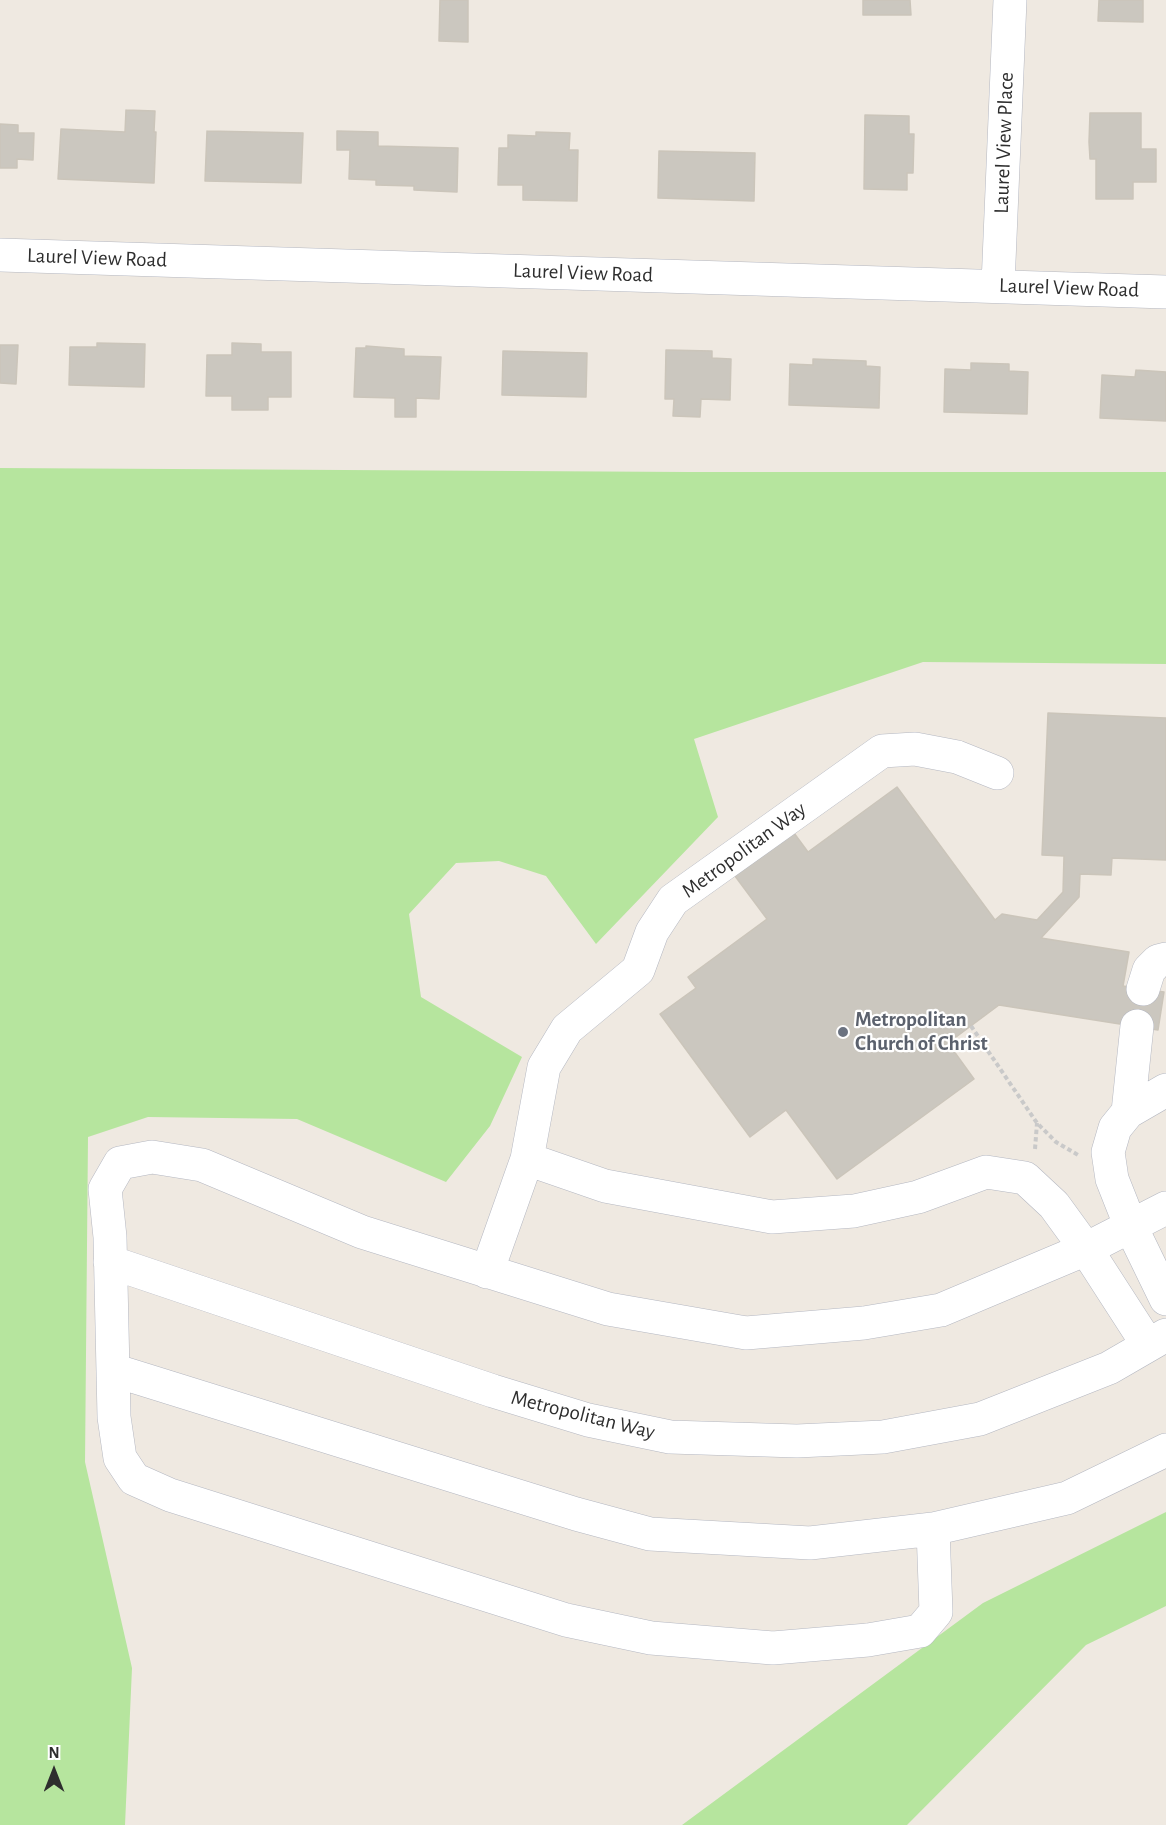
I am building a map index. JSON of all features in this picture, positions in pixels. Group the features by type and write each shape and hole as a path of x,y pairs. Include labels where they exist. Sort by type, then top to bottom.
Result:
{"street":[{"name":"Laurel View Place","path":"999,285 1010,0"},
{"name":"Laurel View Road","path":"0,255 1166,292"},
{"name":"Metropolitan Way","path":"488,1272 526,1159 544,1067 567,1029 638,970 652,932 673,900 882,751 915,749 957,757 997,773"},
{"path":"1143,989 1149,970 1158,962 1166,959"},
{"path":"1128,1112 1137,1026"},
{"path":"1166,1090 1128,1112 1115,1128 1108,1152 1112,1179 1131,1227 1166,1299"},
{"path":"933,1529 936,1612 920,1631 868,1640 773,1648 651,1638 566,1620 170,1495 134,1479 120,1458 114,1417 110,1262 105,1189 120,1163 152,1157 202,1165 362,1232 608,1310 746,1333 864,1323 940,1310 1086,1249 1166,1208"},
{"path":"526,1159 605,1186 772,1217 854,1211 918,1197 986,1172 1025,1178 1054,1205 1086,1249 1161,1338"},
{"name":"Metropolitan Way","path":"110,1262 493,1391 588,1420 670,1437 797,1441 883,1437 980,1419 1109,1368 1161,1338"},
{"path":"113,1370 576,1514 650,1534 810,1543 933,1529 1067,1498 1166,1450"}],"path":[{"path":"971,1026 1037,1123 1056,1142 1082,1156 1110,1160"}],"green space":[{"path":"0,468 1166,472 1166,664 923,662 694,739 718,817 596,944 546,876 499,861 456,863 409,914 421,997 522,1057 490,1126 446,1182 297,1119 148,1117 88,1137 85,1462 132,1668 125,1825 0,1825"},
{"path":"1166,1512 1166,1606 1086,1645 907,1825 682,1825 983,1603"}],"building":[{"path":"440,0 468,0 468,42 439,41"},
{"path":"863,0 910,0 911,15 863,15"},
{"path":"1099,0 1143,0 1143,22 1098,21"},
{"path":"126,110 155,111 154,183 58,179 61,129 125,132"},
{"path":"1090,113 1141,113 1141,149 1156,149 1156,182 1133,182 1133,199 1096,199 1096,159 1090,159"},
{"path":"865,115 909,116 909,134 914,134 913,173 907,173 907,190 864,189"},
{"path":"0,124 18,125 18,133 34,133 33,160 17,159 17,168 0,168"},
{"path":"207,131 303,133 301,183 205,181"},
{"path":"337,131 378,132 378,146 458,148 457,192 414,190 414,186 376,185 376,180 349,179 350,150 337,150"},
{"path":"536,132 570,133 569,150 578,150 577,201 523,200 523,185 498,185 499,148 508,148 508,135 536,136"},
{"path":"659,151 755,153 754,201 658,198"},
{"path":"97,343 145,344 144,387 69,385 70,347 97,347"},
{"path":"232,343 261,344 261,352 291,352 291,397 268,397 268,410 232,410 232,396 206,396 207,355 232,355"},
{"path":"0,345 18,345 16,384 0,383"},
{"path":"366,346 404,349 404,356 441,357 439,399 416,398 416,417 395,417 395,398 354,397 356,348 366,348"},
{"path":"666,350 712,351 712,358 731,359 730,400 701,399 700,417 673,416 674,399 665,399"},
{"path":"503,351 587,353 586,397 502,395"},
{"path":"813,359 866,361 866,366 880,367 879,408 789,405 790,364 813,365"},
{"path":"971,363 1009,364 1009,371 1028,372 1027,414 944,412 945,369 971,370"},
{"path":"1136,370 1166,372 1166,421 1100,418 1102,375 1135,377"},
{"path":"1048,713 1166,718 1166,860 1112,858 1111,875 1080,874 1079,897 1041,938 1129,952 1123,986 1164,992 1158,1030 999,1005 948,1043 974,1079 837,1179 786,1110 750,1137 660,1014 696,988 688,977 767,919 735,876 794,833 808,852 897,787 995,920 1002,914 1037,920 1063,892 1064,856 1042,855"}],"place":[{"name":"Metropolitan Church of Christ","path":"843,1032"}]}
